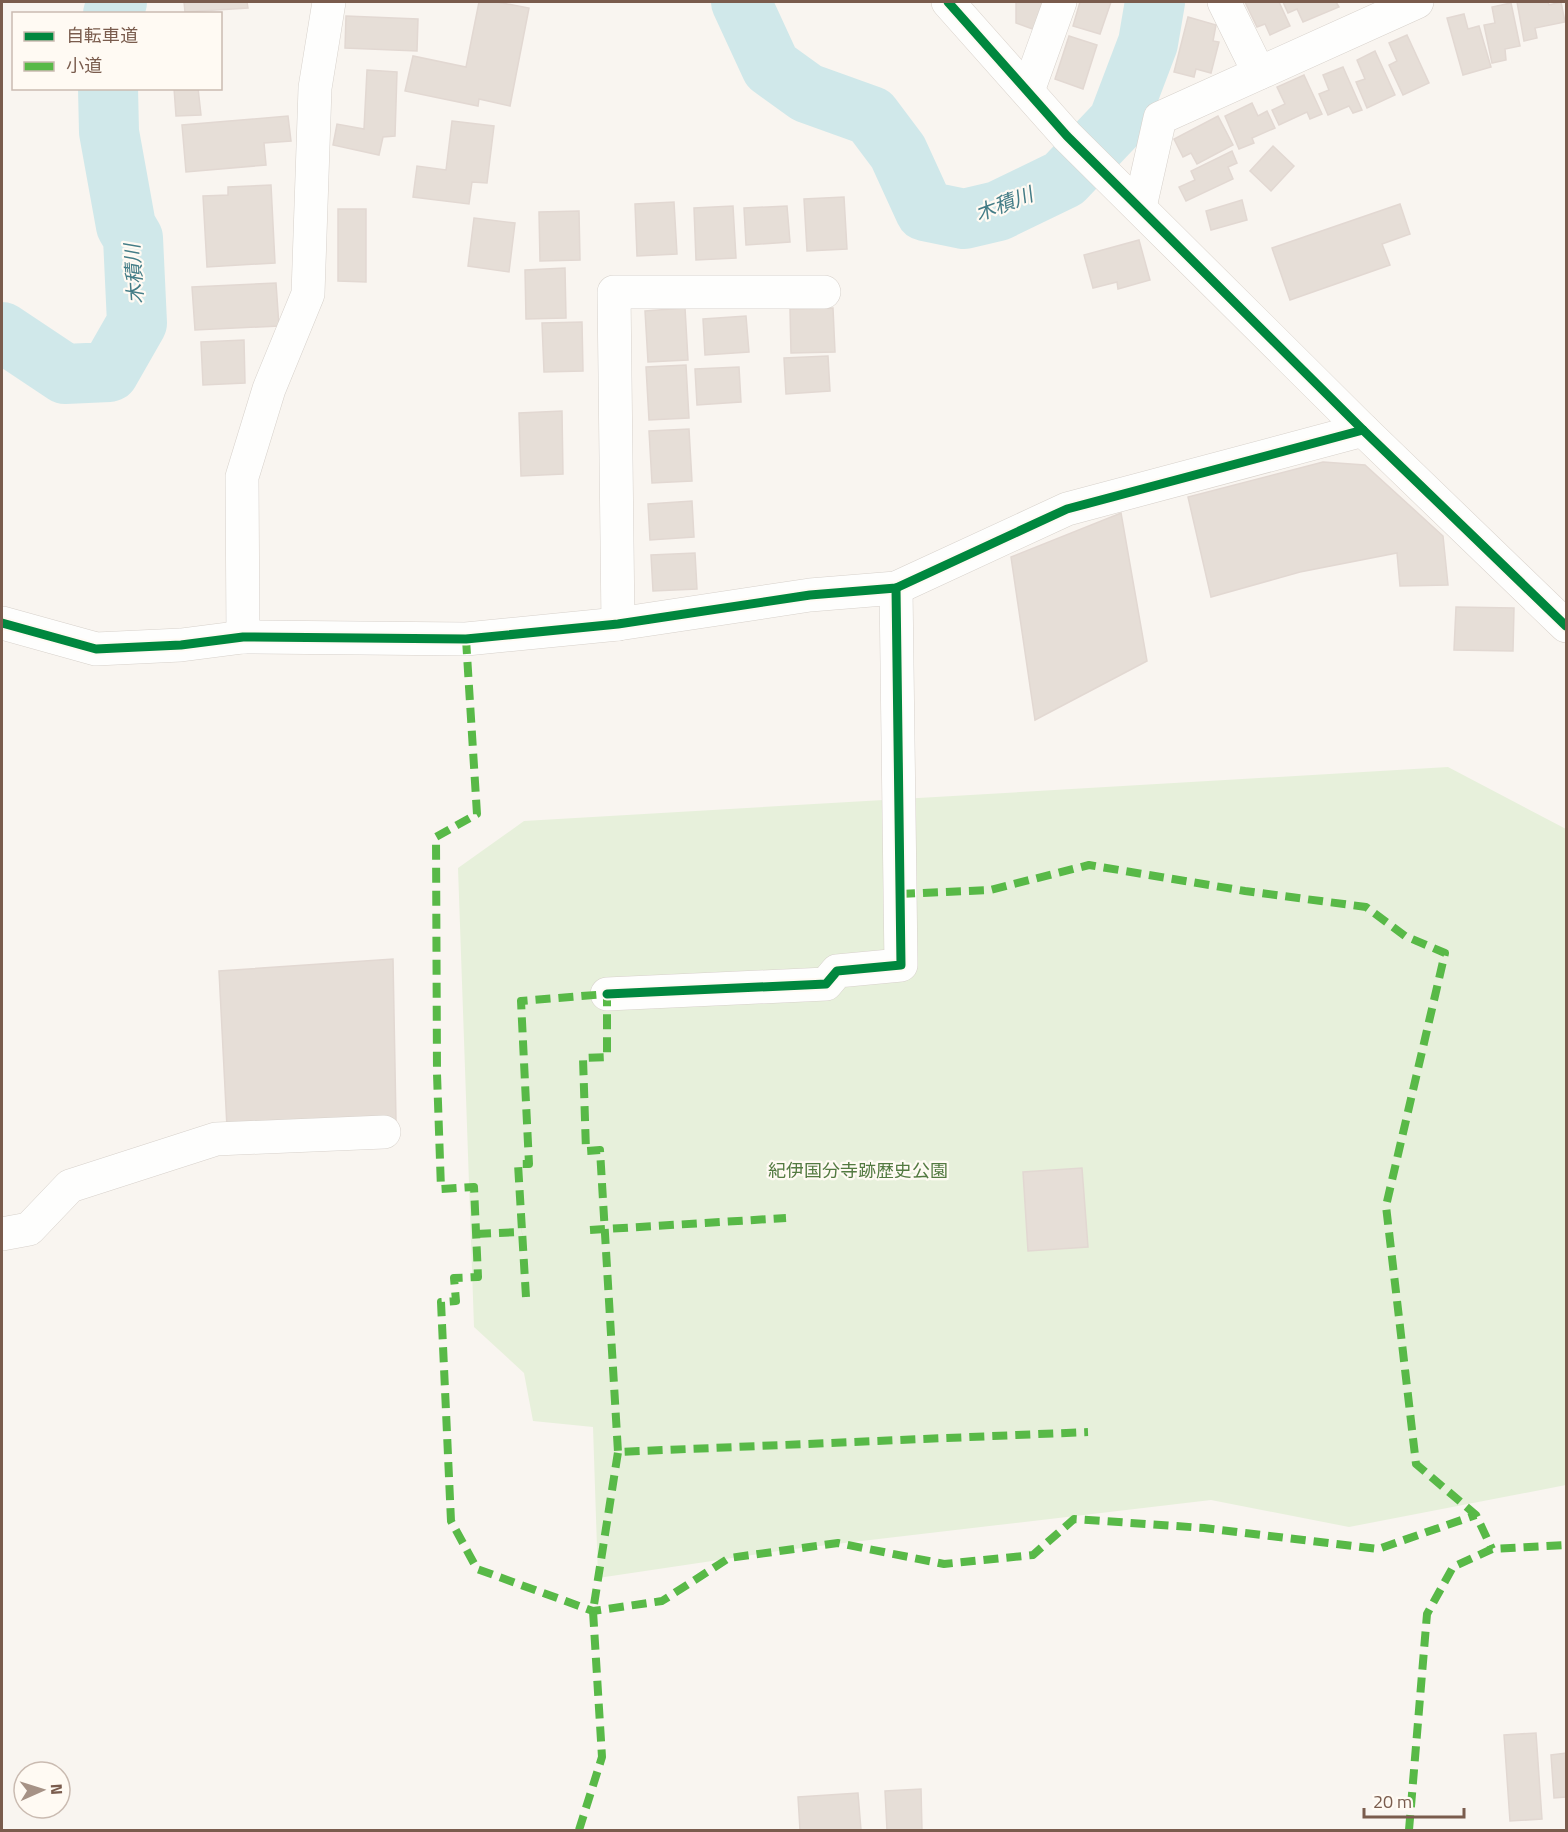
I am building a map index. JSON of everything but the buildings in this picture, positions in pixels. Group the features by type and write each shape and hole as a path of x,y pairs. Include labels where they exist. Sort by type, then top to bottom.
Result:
{"street":[{"path":"243,637 243,477 268,389 308,294 315,88 329,2"},
{"path":"948,2 1067,136 1363,430 1566,626"},
{"path":"1028,91 1060,2"},
{"path":"1224,2 1259,73"},
{"path":"1140,207 1160,118 1259,73 1359,14 1417,2"},
{"path":"618,624 614,292 824,292"},
{"path":"2,623 96,649 182,645 243,637 466,639 618,624 810,595 896,588 1067,509 1363,430"},
{"path":"607,994 826,984 837,971 901,965 896,588"},
{"path":"2,1234 29,1229 70,1186 216,1139 384,1132"}],"green space":[{"name":"紀伊国分寺跡歴史公園","path":"1448,767 1566,829 1566,1485 1349,1527 1211,1500 785,1550 598,1578 593,1427 533,1421 524,1373 474,1327 458,868 524,821"}],"waterway":[{"name":"木積川","path":"114,12 117,2"},
{"name":"木積川","path":"741,2 771,67 807,93 871,116 898,152 925,211 964,219 998,211 1064,179 1118,122 1148,43 1155,2"},
{"name":"木積川","path":"2,332 65,374 109,372 137,323 133,238 126,226 109,132 108,90"}],"marked path":[{"path":"466,639 477,814 436,837 437,1074 441,1189 474,1187 478,1277 454,1278 456,1301 441,1302 451,1521 477,1569 593,1611 662,1601 729,1558 838,1543 944,1564 1033,1555 1074,1519 1204,1528 1378,1549 1476,1515"},
{"path":"900,894 990,890 1089,865 1245,891 1366,907 1405,936 1445,953 1386,1206 1416,1464 1476,1515 1492,1549"},
{"path":"526,1297 518,1164 529,1164 521,1001 607,994 607,1057 583,1058 586,1151 600,1150 618,1452 1088,1432"},
{"path":"590,1230 786,1218"},
{"path":"476,1234 522,1232"},
{"path":"579,1830 602,1757 593,1611 618,1452"},
{"path":"1409,1830 1427,1614 1453,1567 1492,1549 1566,1545"}],"cycle path":[{"path":"948,2 1067,136 1363,430 1566,626"},
{"path":"2,623 96,649 181,645 243,637 466,639 618,624 810,595 896,588 1067,509 1363,430"},
{"path":"607,994 826,984 837,971 901,965 896,588"}]}
